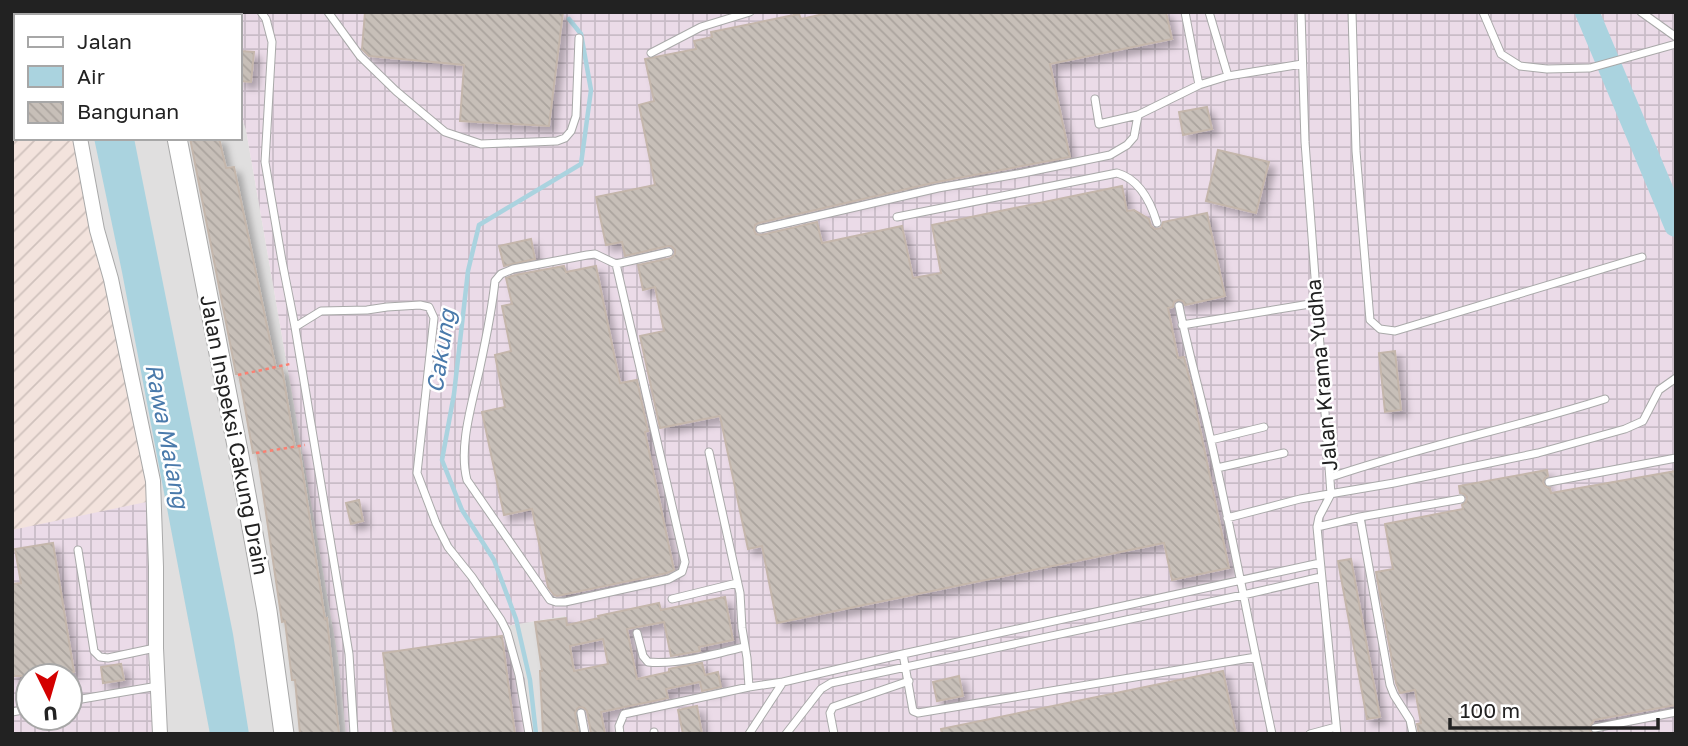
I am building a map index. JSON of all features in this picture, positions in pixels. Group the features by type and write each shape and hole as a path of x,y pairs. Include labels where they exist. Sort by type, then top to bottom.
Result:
{"street":[{"path":"80,140 97,230 111,279 153,481 160,734"},
{"name":"Jalan Inspeksi Cakung Drain","path":"177,140 225,377 267,611 284,734"}],"lane":[{"path":"261,12 266,19 272,42 265,162 349,654 354,734"},
{"path":"328,12 360,56 396,91 445,132 481,144 557,141 565,138 576,116 579,38"},
{"path":"650,53 701,27 750,12"},
{"path":"1185,12 1199,85"},
{"path":"1209,12 1228,76"},
{"name":"Jalan Krama Yudha","path":"1301,12 1305,142 1331,477 1331,494 1317,527 1336,730"},
{"path":"1352,12 1356,151 1370,320 1380,329 1395,331 1642,257"},
{"path":"1483,12 1501,54 1520,66 1547,69 1590,68 1676,44"},
{"path":"1641,12 1676,37"},
{"path":"1094,99 1100,124 1138,115 1199,85 1228,76 1302,64"},
{"path":"760,229 938,188 1110,155 1128,145 1134,136 1138,115"},
{"path":"897,217 1117,173 1126,175 1136,183 1157,223"},
{"path":"615,264 685,562 682,572 668,579 556,602 550,600 467,480 464,464 468,422 495,281 513,269 529,265 596,254 615,264 669,252"},
{"path":"1182,325 1316,303"},
{"path":"295,327 321,312 420,305 429,307 433,318 417,474 448,547 472,577 507,632 519,674 528,734"},
{"path":"1179,306 1211,440 1272,734"},
{"path":"1227,518 1300,499 1394,483 1538,453 1625,429 1643,421 1659,390 1676,378"},
{"path":"1331,477 1605,399"},
{"path":"1211,440 1264,427"},
{"path":"709,452 740,593 749,687"},
{"path":"1217,468 1284,453"},
{"path":"1549,482 1676,458"},
{"path":"1317,527 1461,499"},
{"path":"1360,517 1390,685 1410,720 1413,734"},
{"path":"78,550 94,651 100,657 108,658 156,648"},
{"path":"620,734 618,726 624,714 783,682 1320,563"},
{"path":"786,734 821,689 831,683 1321,577"},
{"path":"672,599 737,583"},
{"path":"637,634 643,656 648,662 715,655 744,647"},
{"path":"903,654 913,711 918,713 1256,657"},
{"path":"834,734 830,713 833,706 909,681"},
{"path":"749,734 783,682"},
{"path":"84,699 158,686"},
{"path":"1595,728 1676,712"},
{"path":"581,713 584,734"},
{"path":"1310,734 1336,730"}],"path":[{"path":"225,377 301,362"},
{"path":"239,456 314,444"}],"shaded area":[{"path":"12,12 49,12 14,14 14,140 75,140 151,501 12,530"},
{"path":"201,12 1676,12 1676,734 582,734 565,616 506,626 525,679 528,734 346,734 338,657 242,119 242,14"},
{"path":"242,119 338,657 346,734 155,734 75,140 242,140"},
{"path":"151,501 155,734 12,734 12,522"},
{"path":"565,616 582,734 528,734 506,626"}],"water":[{"name":"Rawa Malang","path":"94,140 134,140 233,634 249,734 210,734"}],"building":[{"path":"365,12 563,12 549,126 460,121 464,65 369,56 362,49"},
{"path":"833,12 1166,12 1172,39 1050,64 1070,157 937,182 759,223 754,230 761,235 817,222 822,243 902,226 913,278 941,273 932,225 1122,186 1127,211 1134,210 1149,219 1155,229 1161,228 1163,222 1207,213 1225,296 1185,305 1178,300 1173,307 1168,308 1178,358 1184,357 1191,385 1229,568 1172,580 1164,543 777,623 762,546 748,549 720,416 660,428 640,336 664,331 655,287 643,290 638,265 671,258 675,250 668,246 625,256 622,242 606,245 596,197 655,185 639,105 654,101 645,59 696,49 694,41 712,37 711,32 799,14 801,19"},
{"path":"242,51 254,52 251,82 242,81"},
{"path":"1207,107 1212,129 1183,135 1179,112"},
{"path":"190,140 219,140 226,168 234,167 276,369 282,368 295,448 299,447 325,619 327,618 339,734 300,734 295,680 292,680 285,621 282,622 257,452 253,453 239,374 236,374"},
{"path":"1218,150 1269,162 1256,213 1206,201"},
{"path":"531,239 535,259 504,266 499,246"},
{"path":"564,266 566,272 596,266 620,383 637,380 674,570 557,596 548,587 532,509 504,515 482,412 505,407 495,355 511,351 502,306 512,304 506,278"},
{"path":"1395,351 1401,410 1385,412 1379,353"},
{"path":"1547,470 1548,476 1543,482 1550,488 1551,493 1676,471 1676,705 1594,720 1589,729 1593,734 1419,734 1417,724 1421,723 1415,690 1400,693 1396,683 1376,572 1393,569 1385,524 1463,509 1462,505 1467,497 1460,493 1459,486"},
{"path":"359,500 363,521 351,524 346,503"},
{"path":"53,543 72,662 14,662 12,676 12,584 21,583 15,549"},
{"path":"1351,559 1380,717 1367,719 1338,561"},
{"path":"725,597 733,640 699,647 700,651 671,656 664,622 627,629 637,679 702,663 705,675 718,672 721,687 702,691 700,682 666,689 668,698 601,712 605,734 591,734 587,711 579,707 575,713 578,732 543,734 542,671 535,622 566,618 567,625 659,603 661,610","holes":["603,639 608,664 574,671 570,646"]},
{"path":"502,636 515,734 394,734 383,653"},
{"path":"121,664 124,680 103,683 101,667"},
{"path":"1223,671 1236,734 942,734 941,729"},
{"path":"959,676 963,696 937,701 933,682"},
{"path":"697,706 702,734 683,734 678,710"}],"waterway":[{"path":"1587,12 1676,225"},
{"name":"Cakung","path":"536,734 530,680 516,619 494,560 462,510 442,460 454,394 468,271 479,225 581,164 591,90 581,34 569,19"}]}
